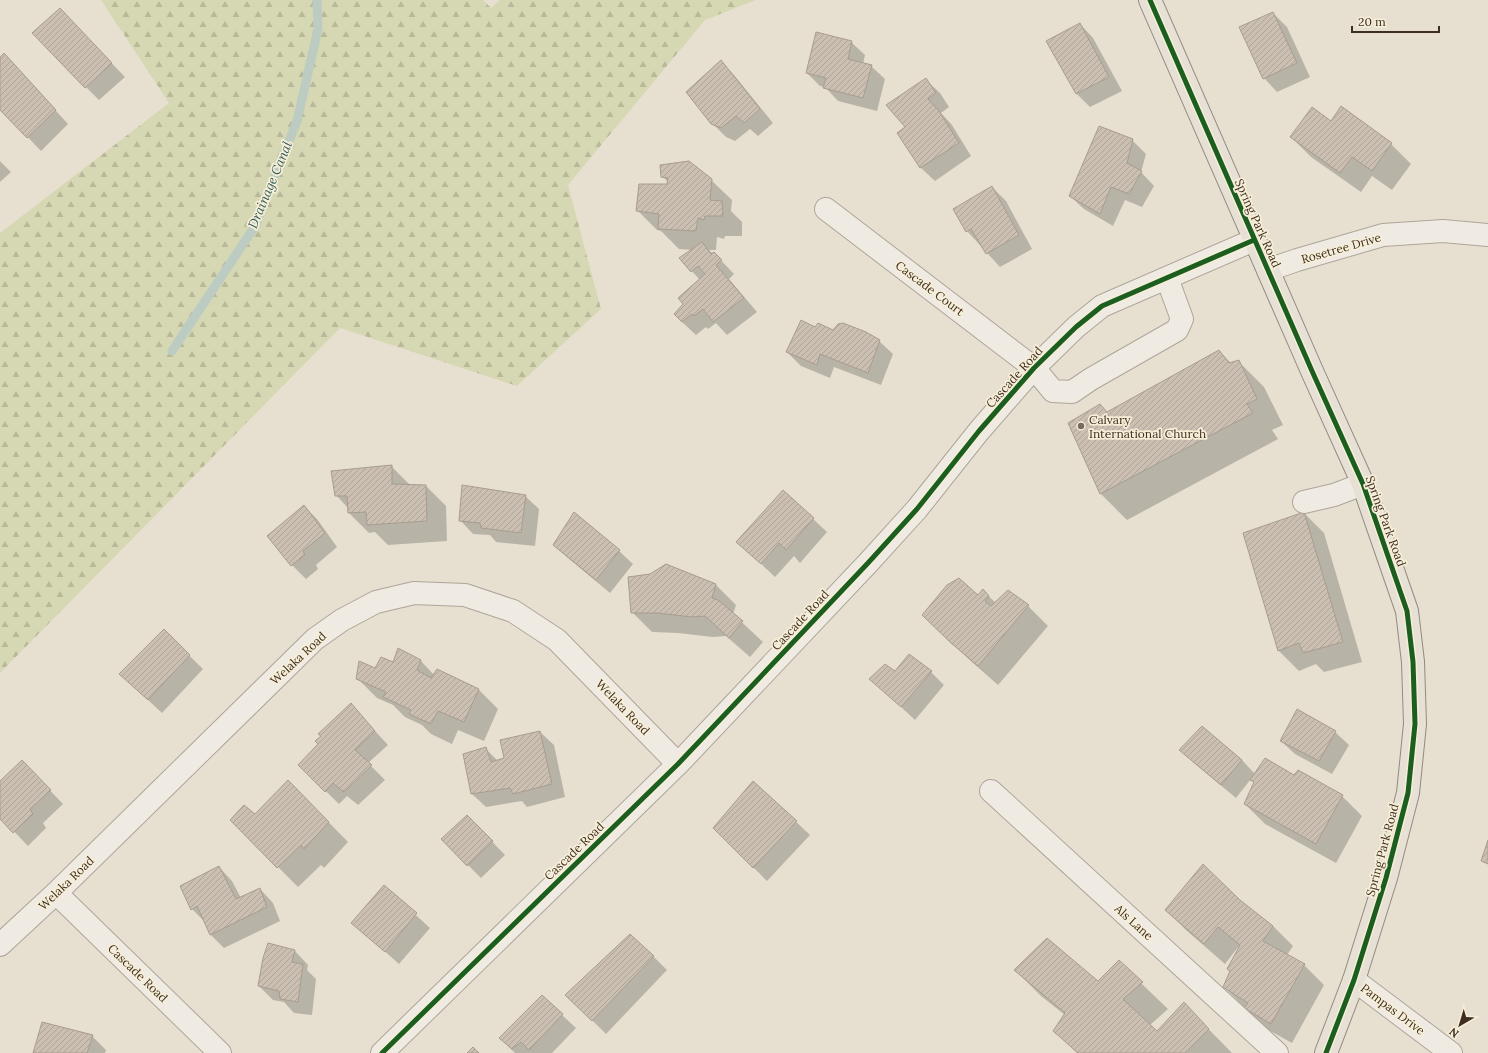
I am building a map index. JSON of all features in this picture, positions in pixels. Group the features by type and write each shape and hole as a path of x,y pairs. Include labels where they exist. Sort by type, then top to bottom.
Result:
{"main road":[{"name":"Spring Park Road","path":"1150,0 1254,240 1363,484 1407,611 1413,662 1415,724 1408,793 1386,878 1354,980 1326,1053"}],"street":[{"name":"Cascade Court","path":"826,209 1034,368 1053,391 1072,392 1103,372 1177,330 1182,319 1167,278"},
{"name":"Rosetree Drive","path":"1268,270 1383,235 1443,231 1488,235"},
{"name":"Cascade Road","path":"382,1053 678,764 868,563 917,509 979,431 1034,368 1076,327 1102,306 1254,240"},
{"path":"1304,502 1334,495 1363,484"},
{"name":"Welaka Road","path":"0,945 56,893 315,639 342,620 376,602 414,592 465,596 513,610 558,640 678,764"},
{"name":"Als Lane","path":"991,791 1277,1053"},
{"name":"Cascade Road","path":"56,893 220,1053"},
{"name":"Pampas Drive","path":"1354,980 1451,1053"}],"green space":[{"path":"101,0 483,0 491,8 500,0 756,0 705,20 568,185 601,309 517,386 340,328 0,673 0,233 169,103"}],"building":[{"path":"60,8 112,63 85,88 32,33"},
{"path":"1273,12 1297,63 1263,79 1239,27"},
{"path":"1080,23 1109,77 1076,94 1046,41"},
{"path":"816,32 852,41 848,59 872,65 863,98 823,88 826,78 806,73"},
{"path":"4,53 56,110 27,138 0,110 0,57"},
{"path":"721,60 760,109 744,123 736,116 721,128 711,124 686,92"},
{"path":"926,78 936,93 928,99 939,111 959,143 920,168 897,133 905,127 886,105"},
{"path":"1341,106 1392,143 1372,171 1352,157 1340,173 1290,137 1312,107 1331,121"},
{"path":"1099,126 1133,139 1127,163 1142,171 1129,194 1111,187 1100,214 1069,196"},
{"path":"689,161 712,179 710,200 722,201 723,216 705,216 704,220 698,218 696,231 658,229 659,214 636,211 639,184 667,184 668,178 661,177 660,165"},
{"path":"992,186 1019,235 986,254 971,229 966,232 953,209"},
{"path":"702,242 711,254 714,252 722,260 716,265 744,298 713,322 703,309 694,316 692,314 682,322 674,314 683,304 678,298 705,274 698,266 691,272 679,258"},
{"path":"801,320 815,327 818,323 833,330 838,324 843,323 866,332 880,340 868,373 820,354 817,365 786,352"},
{"path":"1219,350 1229,363 1239,360 1257,399 1247,404 1253,413 1100,494 1068,423 1100,404 1107,412"},
{"path":"392,465 392,484 426,485 427,521 367,525 366,512 348,513 347,496 335,496 331,471"},
{"path":"462,485 526,495 521,533 481,528 480,523 459,521"},
{"path":"783,490 814,518 786,550 779,543 761,564 736,542"},
{"path":"304,505 325,533 303,551 305,555 291,566 267,536"},
{"path":"574,512 620,550 596,580 553,545"},
{"path":"1304,512 1343,642 1303,653 1299,643 1278,651 1243,533"},
{"path":"666,564 716,584 712,598 718,600 743,621 729,638 705,616 692,617 657,613 631,613 628,577 650,574"},
{"path":"959,578 978,595 983,589 989,596 985,601 991,606 1008,590 1029,605 978,666 922,615 947,585"},
{"path":"164,629 190,655 148,700 119,674"},
{"path":"398,648 421,660 417,670 431,678 437,669 479,689 464,722 438,711 431,724 409,714 411,710 383,697 386,692 356,679 359,661 375,668 381,657 393,662"},
{"path":"909,654 932,671 901,707 869,679 885,664 895,671"},
{"path":"351,703 375,731 355,750 372,765 344,792 333,783 325,792 298,765 318,744 315,741 321,736 318,734"},
{"path":"1297,709 1336,731 1319,761 1280,741"},
{"path":"1202,726 1242,760 1221,785 1179,750"},
{"path":"540,731 552,784 513,794 510,788 471,794 463,754 486,747 491,762 504,758 500,740"},
{"path":"1265,758 1294,775 1298,770 1343,795 1316,844 1244,804 1254,782 1250,780"},
{"path":"22,760 51,790 30,809 33,814 13,833 0,819 0,781"},
{"path":"288,780 329,822 304,849 301,845 277,868 230,820 244,805 255,814"},
{"path":"753,781 797,821 753,868 713,828"},
{"path":"467,815 493,841 467,866 441,839"},
{"path":"1488,840 1488,864 1481,861"},
{"path":"1203,864 1240,900 1273,926 1263,941 1305,964 1271,1024 1244,1008 1248,1003 1223,987 1230,971 1227,969 1240,945 1218,927 1204,944 1165,910"},
{"path":"219,866 236,899 260,888 267,907 210,935 197,906 191,910 180,886"},
{"path":"384,885 417,913 385,952 351,923"},
{"path":"630,934 654,956 592,1021 565,995"},
{"path":"1047,938 1098,981 1119,960 1143,982 1123,999 1157,1031 1184,1002 1209,1029 1185,1053 1078,1053 1053,1031 1065,1013 1014,970"},
{"path":"268,943 295,950 292,962 303,964 298,1002 280,999 279,991 258,986 263,958"},
{"path":"542,995 563,1014 529,1050 521,1042 512,1049 499,1038"},
{"path":"42,1022 93,1035 87,1053 33,1053"},
{"path":"473,1047 479,1053 467,1053"}],"waterway":[{"name":"Drainage Canal","path":"172,351 255,226 297,121 318,29 317,0"}],"cycle path":[{"path":"1150,0 1363,484 1407,611 1413,662 1415,724 1408,793 1386,878 1354,980 1326,1053"},
{"path":"382,1053 678,764 868,563 917,509 979,431 1034,368 1076,327 1102,306 1254,240"}],"place":[{"name":"Calvary International Church","path":"1081,426"}]}
